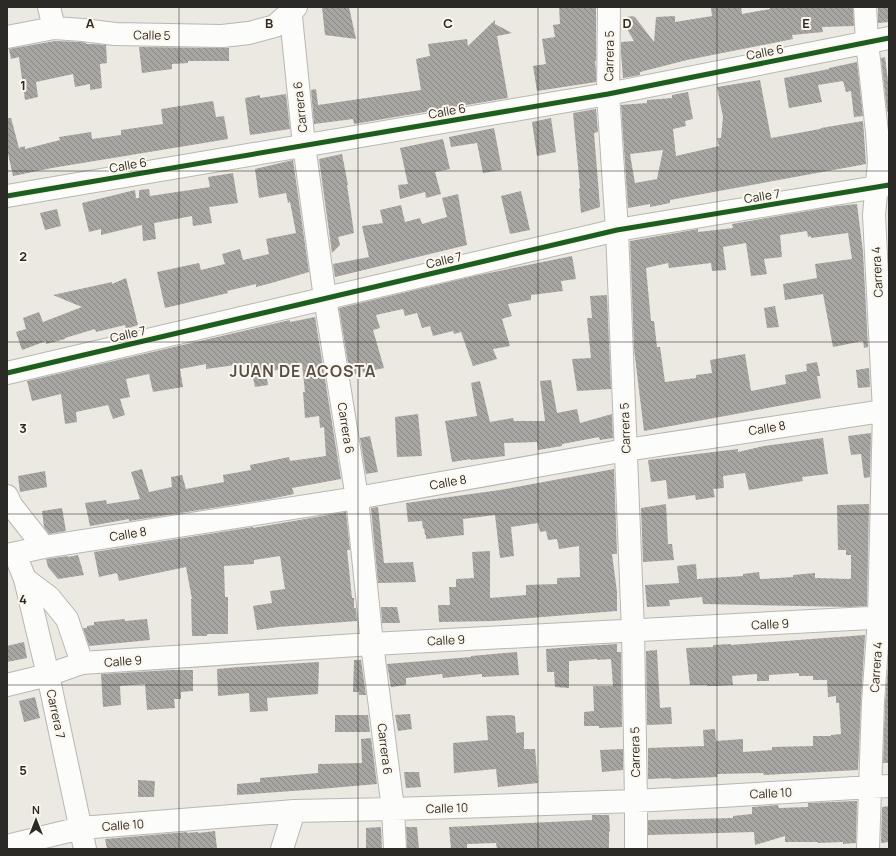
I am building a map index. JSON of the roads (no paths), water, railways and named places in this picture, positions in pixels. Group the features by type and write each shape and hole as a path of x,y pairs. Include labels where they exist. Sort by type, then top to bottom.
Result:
{"street":[{"path":"49,7 54,28"},
{"name":"Carrera 5","path":"609,7 608,94 617,230 633,631 636,849"},
{"name":"Carrera 4","path":"865,7 867,42 883,131 879,162 883,186 874,215 887,410 884,618 873,702 880,786 868,849"},
{"name":"Calle 5","path":"7,38 54,28 115,34 222,36 249,33 275,26 292,8"},
{"name":"Carrera 6","path":"292,8 304,145 325,298 356,498 372,644 393,810 395,849"},
{"name":"Calle 6","path":"7,196 608,94 889,38"},
{"name":"Calle 7","path":"7,373 617,230 883,186"},
{"name":"Calle 8","path":"11,554 44,547 356,498 626,450 887,410"},
{"path":"7,496 11,505 44,547"},
{"name":"Carrera 7","path":"11,554 24,579 48,675 86,849"},
{"path":"24,579 50,597 67,619 82,664"},
{"name":"Calle 9","path":"7,685 48,675 82,664 372,644 884,618"},
{"name":"Calle 10","path":"7,846 81,828 294,811 393,810 636,801 880,786"},
{"path":"282,849 294,811"}],"district":[{"name":"JUAN DE ACOSTA","path":"303,371"}]}
